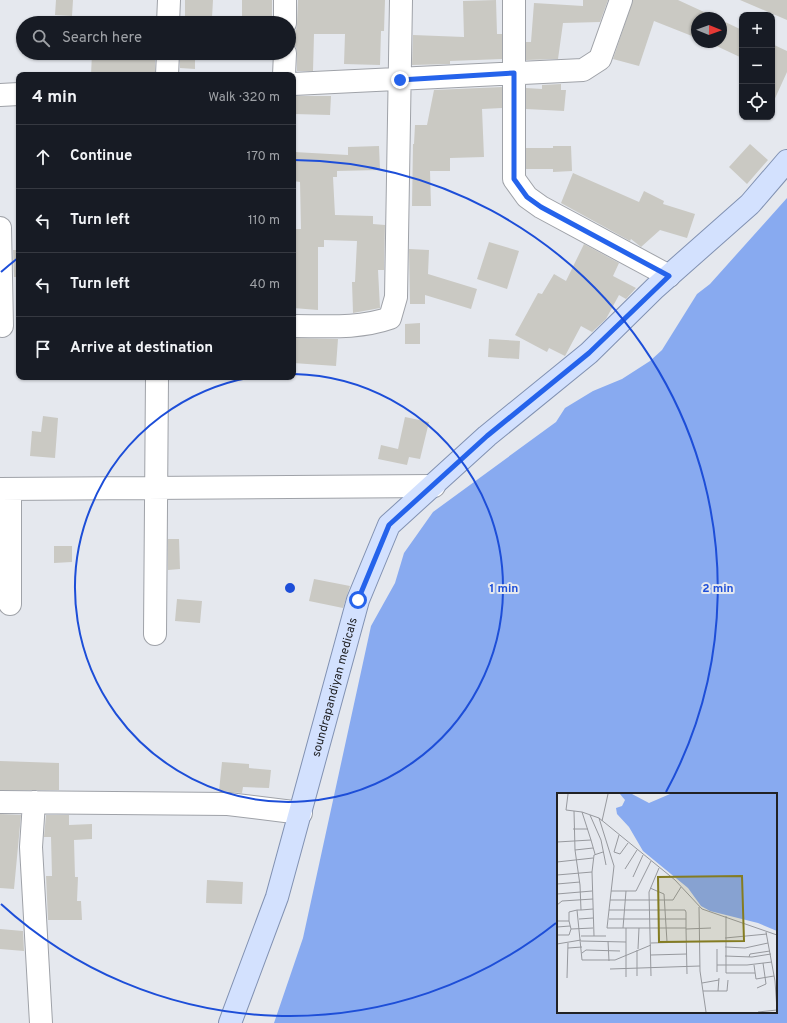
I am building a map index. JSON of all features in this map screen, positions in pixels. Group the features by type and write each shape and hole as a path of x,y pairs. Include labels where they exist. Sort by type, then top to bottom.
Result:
{"main road":[{"name":"soundrapandiyan medicals","path":"230,1023 277,897 361,594 389,525 434,486 487,436 589,353 669,276 750,204 787,161"}],"street":[{"path":"168,16 169,0"},
{"path":"285,0 285,16"},
{"path":"296,326 357,326 376,323 390,318 396,297 401,0"},
{"path":"514,0 514,179 527,197 541,207 669,276"},
{"path":"296,84 583,70 600,59 621,0"},
{"path":"167,72 168,60"},
{"path":"284,60 284,72"},
{"path":"0,95 16,94"},
{"path":"0,228 7,326"},
{"path":"155,634 157,380"},
{"path":"10,604 5,489 434,486"},
{"path":"0,802 228,804 301,813"},
{"path":"34,802 32,847 41,1023"}],"water":[{"path":"787,198 787,1023 274,1023 303,938 371,626 395,583 404,553 433,512 556,422 565,408 593,391 622,379 650,361 662,350 697,294 710,284"}],"building":[{"path":"56,0 73,0 72,16 55,15"},
{"path":"185,0 213,0 212,16 185,16"},
{"path":"242,0 272,0 272,16 242,16"},
{"path":"298,0 385,0 384,31 381,31 380,65 344,64 345,34 314,34 313,71 297,71"},
{"path":"496,0 497,34 502,34 502,59 450,61 450,64 412,65 413,35 464,37 463,1"},
{"path":"583,0 608,0 600,22 563,23 558,59 526,60 526,42 531,42 534,3 583,6"},
{"path":"633,0 678,0 704,12 691,12 691,36 654,21 639,66 613,59"},
{"path":"740,0 787,0 787,20 775,15 775,12 768,12"},
{"path":"727,23 739,29 739,57 721,48 727,48"},
{"path":"775,45 787,51 787,72 775,98"},
{"path":"92,60 155,60 155,72 91,72"},
{"path":"180,60 195,60 195,69 180,68"},
{"path":"561,84 561,90 566,90 564,111 526,109 526,88 542,89 542,85"},
{"path":"502,87 502,108 482,109 484,157 450,158 450,171 430,171 431,206 412,206 413,144 415,125 427,125 434,90"},
{"path":"296,96 331,96 330,115 296,114"},
{"path":"750,144 768,160 747,184 729,167"},
{"path":"379,146 380,170 337,171 337,177 333,177 335,215 373,216 373,224 385,225 384,270 378,270 380,308 353,313 352,282 355,282 357,241 324,240 324,247 318,247 318,310 296,308 296,229 301,229 300,182 296,181 296,152 348,155 348,147"},
{"path":"553,146 571,146 572,171 553,172 553,169 526,169 526,148 553,148"},
{"path":"573,173 639,202 644,191 664,201 663,204 695,214 687,238 660,230 641,247 631,239 630,241 561,203"},
{"path":"489,242 519,251 507,289 477,279"},
{"path":"584,244 619,263 613,276 636,288 626,299 619,295 606,319 592,332 581,326 565,356 549,348 547,352 515,335 538,293 542,294 554,274 566,281"},
{"path":"409,249 429,250 428,274 477,289 471,309 425,295 425,304 410,304"},
{"path":"13,250 16,250 16,277 14,277"},
{"path":"420,323 420,344 405,344 405,324"},
{"path":"296,338 338,339 336,366 296,363"},
{"path":"489,339 520,341 519,359 488,357"},
{"path":"43,416 58,418 55,458 30,456 32,431 41,432"},
{"path":"405,417 429,422 420,459 409,457 407,465 378,459 381,445 398,449"},
{"path":"168,539 179,539 180,569 168,570"},
{"path":"54,546 72,546 72,562 54,563"},
{"path":"314,579 350,586 343,608 309,601"},
{"path":"177,599 202,601 200,623 175,621"},
{"path":"0,761 59,763 59,790 0,790"},
{"path":"222,762 249,764 249,768 271,770 269,788 243,787 242,793 219,791"},
{"path":"0,814 21,815 14,889 0,888"},
{"path":"46,815 69,815 69,825 92,824 92,839 74,840 75,877 78,877 77,901 81,901 82,920 48,920 46,876 52,876 51,837 44,837"},
{"path":"207,880 243,882 242,904 206,903"},
{"path":"0,929 23,931 24,951 0,949"}],"route":[{"path":"358,600 389,525 434,486 487,436 589,353 669,276 541,207 527,197 514,179 514,73 400,80"}]}
